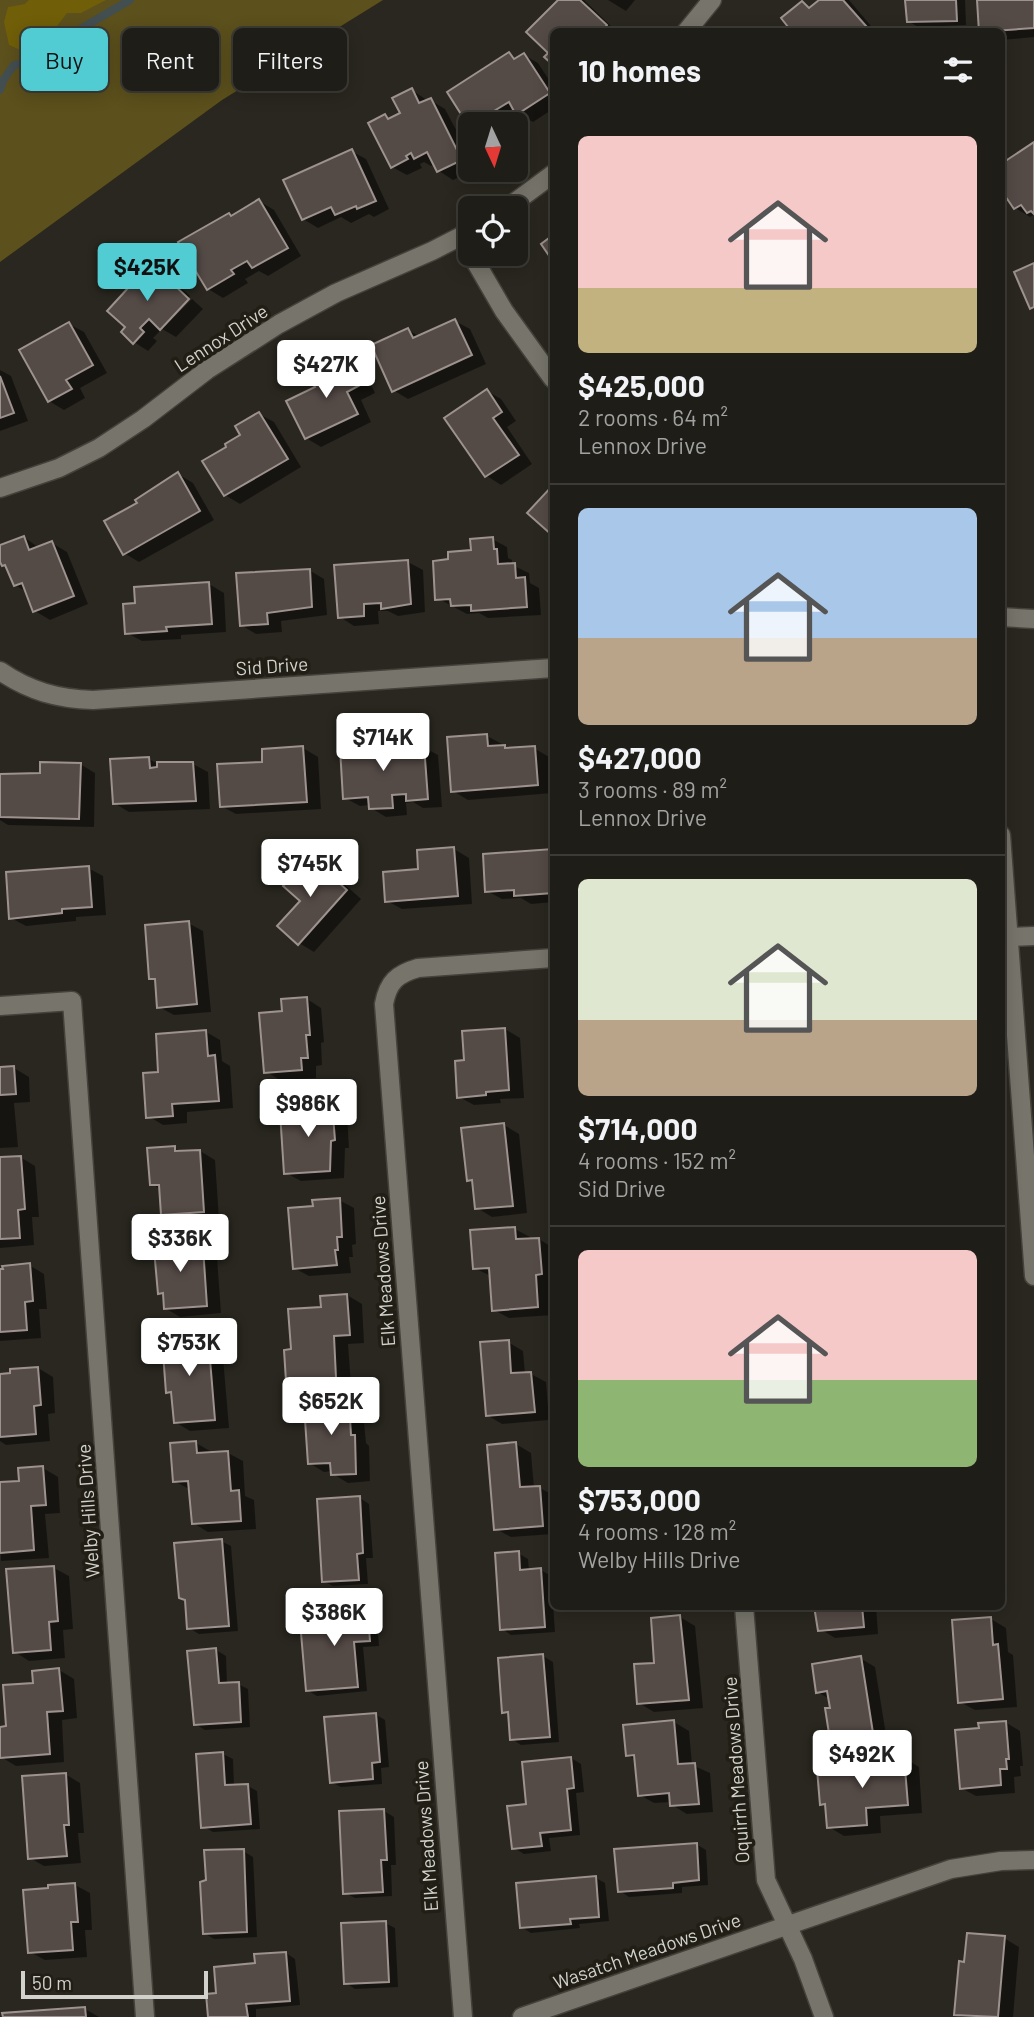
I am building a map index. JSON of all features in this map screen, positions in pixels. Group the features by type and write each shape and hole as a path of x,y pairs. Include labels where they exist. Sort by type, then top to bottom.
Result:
{"street":[{"path":"690,28 712,0"},
{"path":"523,196 550,176"},
{"name":"Lennox Drive","path":"0,488 59,468 89,454 143,419 207,370 279,324 336,293 458,238"},
{"path":"478,266 504,311 550,375"},
{"path":"1005,617 1034,619"},
{"name":"Sid Drive","path":"0,671 13,680 42,692 72,699 93,700 550,668"},
{"path":"1005,886 1034,1276"},
{"path":"1009,937 1034,936"},
{"name":"Elk Meadows Drive","path":"463,2017 384,1004 391,982 398,976 418,968 550,958"},
{"name":"Welby Hills Drive","path":"0,1006 72,1002 145,2017"},
{"name":"Oquirrh Meadows Drive","path":"744,1610 765,1872 771,1894 786,1925"},
{"name":"Wasatch Meadows Drive","path":"522,2017 951,1869 1002,1861 1034,1860"},
{"path":"786,1925 803,1959 824,2017"}],"shaded area":[{"path":"0,0 383,0 338,28 233,28 233,91 236,91 0,262"},
{"path":"29,0 106,0 81,13 67,13 56,28 21,28 21,50 9,45 4,22 8,7 25,4"}],"building":[{"path":"558,0 580,0 607,25 604,28 550,28 550,62 544,57 548,53 526,32"},
{"path":"819,0 843,0 866,26 789,28 781,18 802,1 809,8"},
{"path":"905,0 956,0 957,21 907,22"},
{"path":"977,0 1034,0 1034,28 1005,30 1005,28 979,28"},
{"path":"509,52 514,59 524,53 550,93 521,112 514,112 509,102 495,112 460,112 447,92"},
{"path":"412,88 419,103 431,98 458,152 458,162 437,172 427,152 414,159 411,153 406,156 408,159 391,168 368,123 385,114 388,119 400,113 392,98"},
{"path":"1034,142 1034,214 1031,211 1027,213 1021,205 1014,209 1005,196 1005,161"},
{"path":"352,149 376,201 335,215 331,207 302,220 283,180"},
{"path":"259,199 288,248 252,268 247,261 231,270 234,274 207,290 178,242"},
{"path":"550,237 550,257 541,244"},
{"path":"151,263 189,299 160,330 149,319 140,328 144,332 133,344 121,332 125,327 107,311"},
{"path":"1034,263 1034,307 1030,309 1014,272"},
{"path":"455,319 472,355 392,392 371,345 408,328 413,338"},
{"path":"69,322 93,365 66,380 72,389 48,402 19,350"},
{"path":"348,357 362,384 347,392 358,414 305,439 286,401 315,387 311,379 332,369 330,365"},
{"path":"0,376 14,413 0,418"},
{"path":"487,389 502,412 493,418 519,455 485,477 444,418"},
{"path":"259,412 288,459 224,496 202,461 240,435 235,426"},
{"path":"178,472 200,511 123,555 104,521 137,503 135,500"},
{"path":"550,488 550,533 527,513"},
{"path":"24,536 29,550 52,541 74,596 33,612 22,583 14,586 5,565 2,566 0,562 0,545"},
{"path":"493,537 498,564 515,563 516,578 525,577 527,607 471,611 471,605 451,606 450,599 435,600 433,561 448,559 448,552 471,550 470,539"},
{"path":"408,560 411,604 381,609 381,603 364,604 364,616 338,618 334,565"},
{"path":"310,569 312,607 267,613 268,624 240,626 236,573"},
{"path":"209,582 212,624 166,627 167,631 125,634 123,604 135,603 134,587"},
{"path":"487,734 488,746 535,746 538,785 451,792 447,737"},
{"path":"383,740 384,748 398,747 398,751 404,751 404,746 424,745 428,799 406,801 406,794 392,795 393,808 369,809 368,797 343,799 340,748 355,746 355,742"},
{"path":"303,746 307,802 220,807 217,764 262,762 262,749"},
{"path":"149,757 150,768 157,767 157,762 193,762 196,801 113,804 110,759"},
{"path":"40,762 81,763 79,819 0,817 0,774 40,773"},
{"path":"454,847 458,896 385,902 383,872 418,869 417,850"},
{"path":"550,849 550,893 514,896 514,890 485,892 483,854"},
{"path":"310,857 347,890 298,945 277,926 300,901 283,886"},
{"path":"89,866 92,907 62,909 62,913 9,919 6,872"},
{"path":"189,921 197,1004 157,1008 155,979 149,979 145,925"},
{"path":"307,997 310,1035 306,1035 308,1058 301,1058 302,1070 264,1073 259,1013 282,1011 281,999"},
{"path":"505,1028 509,1090 457,1098 455,1061 464,1060 462,1031"},
{"path":"206,1030 208,1056 215,1055 219,1101 172,1104 173,1116 146,1118 143,1073 158,1072 156,1034"},
{"path":"14,1066 16,1094 0,1095 0,1067"},
{"path":"332,1103 335,1140 331,1141 330,1171 284,1174 280,1112 305,1110 305,1105"},
{"path":"504,1123 513,1206 475,1209 472,1180 467,1181 461,1128"},
{"path":"175,1146 175,1151 200,1150 204,1212 161,1215 159,1185 150,1185 147,1148"},
{"path":"21,1156 25,1209 18,1210 20,1238 0,1239 0,1157"},
{"path":"340,1198 342,1237 337,1237 337,1265 293,1269 288,1208 313,1206 312,1200"},
{"path":"515,1227 516,1239 539,1238 542,1274 536,1275 538,1307 492,1311 489,1268 473,1269 470,1230"},
{"path":"180,1236 181,1249 203,1247 207,1306 164,1309 163,1293 158,1294 154,1249 158,1248 157,1238"},
{"path":"30,1263 33,1301 25,1302 27,1330 0,1332 0,1269 3,1269 2,1266"},
{"path":"347,1294 350,1335 334,1336 336,1378 286,1381 284,1350 291,1349 288,1309 321,1307 320,1296"},
{"path":"208,1335 215,1420 174,1423 171,1392 166,1393 162,1339"},
{"path":"509,1340 511,1373 531,1372 535,1412 486,1416 480,1342"},
{"path":"38,1367 41,1405 34,1406 36,1434 0,1437 0,1374 10,1373 10,1369"},
{"path":"349,1401 351,1435 355,1435 356,1474 331,1475 330,1463 308,1464 304,1405"},
{"path":"196,1441 197,1453 228,1451 231,1491 239,1490 241,1521 192,1524 188,1481 173,1482 170,1443"},
{"path":"516,1442 520,1487 540,1486 543,1526 494,1530 487,1445"},
{"path":"43,1466 46,1505 31,1506 34,1550 0,1553 0,1482 19,1481 18,1468"},
{"path":"360,1496 363,1553 357,1554 359,1580 322,1582 317,1499"},
{"path":"222,1539 229,1626 187,1629 185,1600 179,1598 174,1543"},
{"path":"519,1551 520,1570 541,1568 545,1627 500,1630 495,1553"},
{"path":"54,1566 58,1621 49,1622 51,1650 13,1653 6,1569"},
{"path":"367,1603 370,1641 354,1642 358,1687 306,1691 301,1633 309,1633 308,1615 340,1613 340,1605"},
{"path":"815,1610 862,1610 864,1627 818,1631"},
{"path":"680,1615 689,1700 637,1704 634,1664 654,1663 651,1618"},
{"path":"991,1617 993,1645 998,1644 1003,1699 958,1703 952,1620"},
{"path":"216,1648 219,1683 239,1682 241,1722 194,1725 187,1651"},
{"path":"543,1654 550,1737 510,1740 508,1712 502,1713 498,1658"},
{"path":"861,1656 873,1733 830,1740 825,1708 830,1708 827,1691 816,1693 812,1664"},
{"path":"59,1668 63,1711 47,1712 50,1754 0,1758 0,1727 6,1726 3,1685 33,1683 32,1671"},
{"path":"376,1713 380,1762 372,1763 373,1779 330,1783 324,1717"},
{"path":"674,1720 678,1764 695,1763 699,1804 670,1806 669,1793 638,1796 634,1755 626,1756 623,1725"},
{"path":"1006,1721 1009,1759 1006,1759 1007,1769 1000,1769 1001,1785 960,1789 955,1730 979,1728 978,1723"},
{"path":"223,1752 225,1785 248,1784 251,1824 201,1828 196,1754"},
{"path":"904,1756 908,1805 866,1808 867,1825 827,1828 825,1804 820,1805 817,1769 874,1764 874,1758"},
{"path":"571,1757 574,1788 567,1789 571,1830 540,1833 542,1846 512,1849 507,1806 526,1804 522,1762"},
{"path":"66,1773 69,1825 64,1825 67,1856 28,1859 22,1776"},
{"path":"384,1809 387,1860 381,1860 383,1892 343,1894 339,1811"},
{"path":"697,1843 699,1880 673,1883 673,1888 618,1892 614,1849"},
{"path":"244,1849 247,1932 203,1934 200,1882 206,1880 204,1850"},
{"path":"596,1876 599,1917 570,1919 571,1924 520,1928 516,1883"},
{"path":"75,1883 78,1922 71,1922 73,1950 28,1953 23,1890"},
{"path":"386,1921 389,1982 344,1984 341,1923"},
{"path":"967,1933 1005,1936 998,2017 954,2015 959,1961 964,1962"},
{"path":"286,1952 290,2001 246,2004 248,2017 208,2017 206,1994 216,1993 214,1967 255,1963 254,1954"},
{"path":"85,2007 86,2017 3,2017 2,2013"}],"waterway":[{"path":"0,90 14,65 35,61 53,45 130,0"}]}
